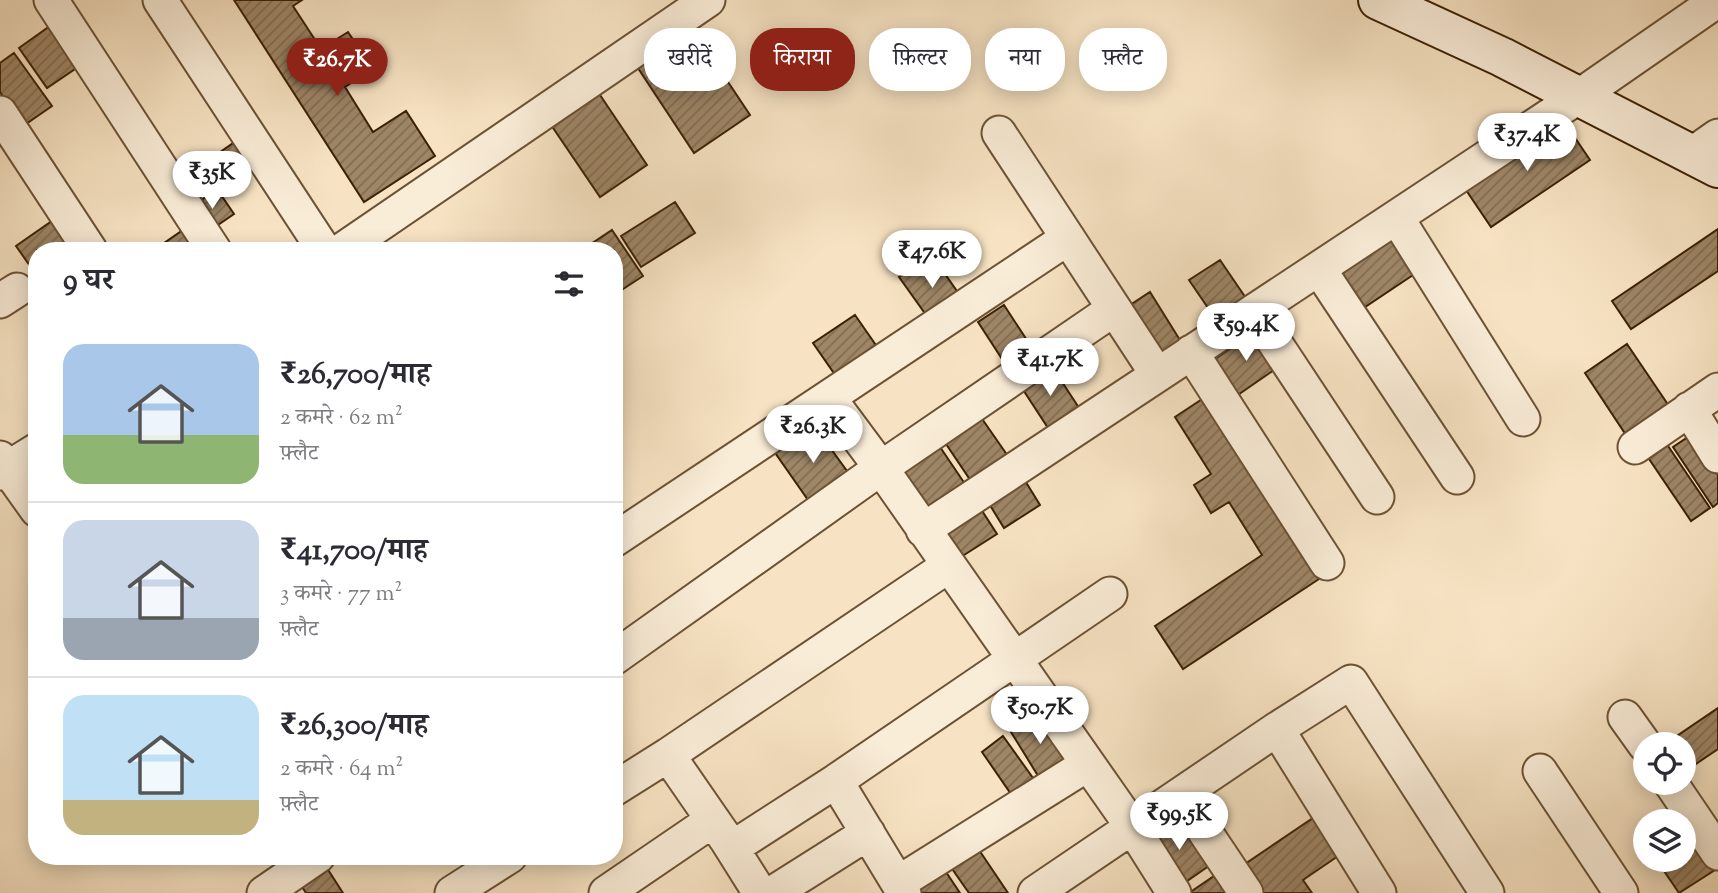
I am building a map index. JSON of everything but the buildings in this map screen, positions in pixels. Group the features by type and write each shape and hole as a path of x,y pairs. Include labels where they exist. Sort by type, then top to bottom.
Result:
{"street":[{"path":"51,0 209,242"},
{"path":"160,0 319,242"},
{"path":"354,242 708,0"},
{"path":"1378,0 1502,57 1578,97 1709,153"},
{"path":"923,530 1578,97 1718,0"},
{"path":"0,113 85,242"},
{"path":"999,133 1157,374"},
{"path":"1396,218 1523,419"},
{"path":"623,534 1068,238"},
{"path":"1319,269 1457,477"},
{"path":"623,652 881,468 1114,309"},
{"path":"1255,311 1377,497"},
{"path":"1191,352 1327,563"},
{"path":"1635,447 1718,390"},
{"path":"829,398 1133,828 1174,893"},
{"path":"1689,409 1718,456"},
{"path":"28,454 3,467 28,499"},
{"path":"623,783 948,566"},
{"path":"732,848 1110,594"},
{"path":"1035,893 1351,682 1487,893"},
{"path":"1625,717 1635,732"},
{"path":"1277,729 1380,893"},
{"path":"668,755 760,893"},
{"path":"836,780 901,888 1087,764"},
{"path":"1540,771 1621,893"},
{"path":"1679,795 1718,853"},
{"path":"1181,796 1246,893"},
{"path":"606,893 713,820"},
{"path":"789,889 868,833"},
{"path":"283,879 304,865"},
{"path":"452,893 496,865"}]}
